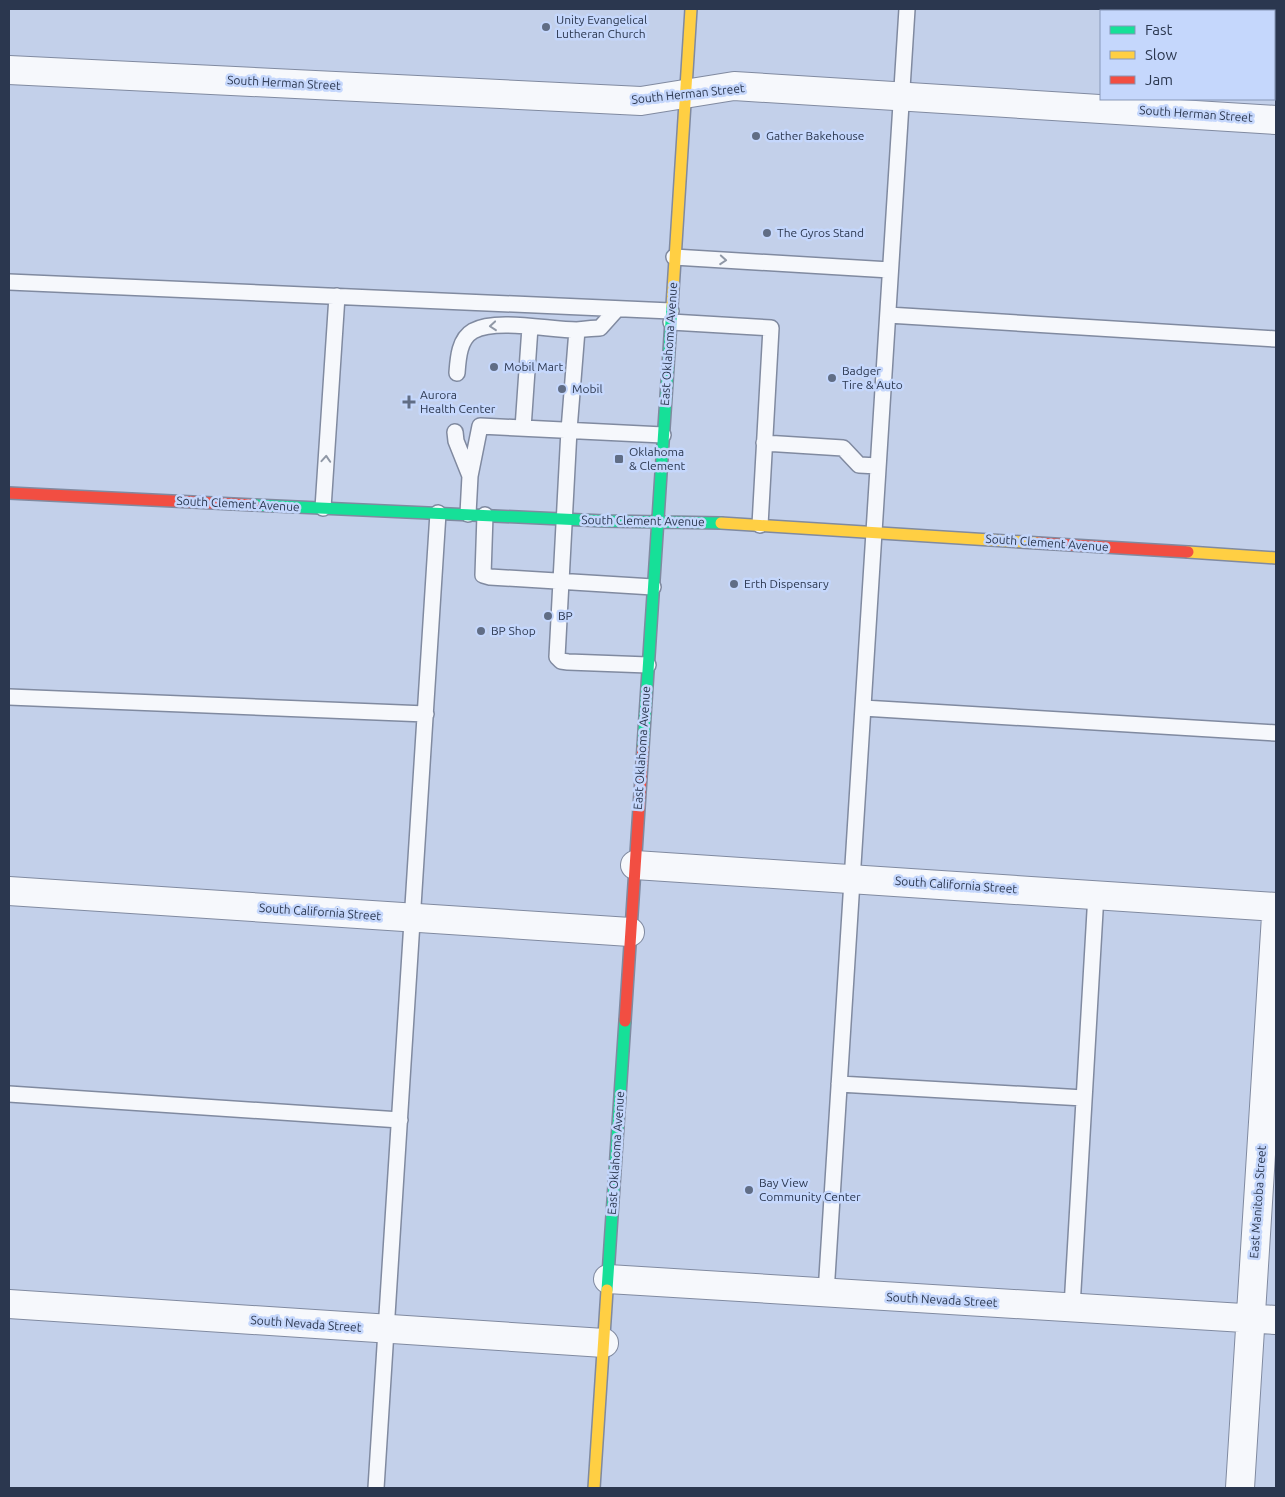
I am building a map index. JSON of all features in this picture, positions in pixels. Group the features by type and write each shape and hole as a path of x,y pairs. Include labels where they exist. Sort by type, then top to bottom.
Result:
{"main road":[{"name":"East Oklahoma Avenue","path":"594,1488 691,9"},
{"name":"South Clement Avenue","path":"9,493 564,519 712,522 1276,558"}],"street":[{"name":"South Herman Street","path":"9,70 641,101 734,86 1276,120"},
{"name":"South California Street","path":"635,865 1276,907"},
{"name":"South California Street","path":"9,891 630,932"},
{"name":"East Manitoba Street","path":"1240,1488 1264,1319 1276,916"},
{"name":"South Nevada Street","path":"608,1279 1264,1319"},
{"name":"South Nevada Street","path":"9,1304 604,1343"}],"lane":[{"path":"826,1292 907,9"},
{"path":"674,257 890,270"},
{"path":"9,282 617,309 771,328 760,525"},
{"path":"322,508 337,296"},
{"path":"457,373 458,357 462,343 472,332 489,326 577,330 600,328 617,309"},
{"path":"888,315 1276,339"},
{"path":"523,428 530,327"},
{"path":"577,330 569,430 558,657 561,661 648,664"},
{"path":"468,514 470,476 480,426 663,435"},
{"path":"454,432 470,476"},
{"path":"764,443 843,448 859,465 878,466"},
{"path":"376,1488 438,513"},
{"path":"485,515 483,575 490,577 653,587"},
{"path":"9,697 426,714"},
{"path":"863,708 1276,733"},
{"path":"1072,1308 1096,894"},
{"path":"839,1084 1084,1098"},
{"path":"9,1094 400,1120"}],"traffic: fast":[{"path":"643,747 672,306"},
{"path":"254,505 604,521 721,523"},
{"path":"607,1290 625,1021"}],"traffic: slow":[{"path":"672,306 691,9"},
{"path":"721,523 1038,543"},
{"path":"1188,552 1276,558"},
{"path":"594,1488 607,1290"}],"traffic: jam":[{"path":"9,493 254,505"},
{"path":"1038,543 1188,552"},
{"path":"625,1021 643,747"}],"place":[{"name":"Unity Evangelical Lutheran Church","path":"546,27"},
{"name":"Gather Bakehouse","path":"756,136"},
{"name":"The Gyros Stand","path":"767,233"},
{"name":"Mobil Mart","path":"494,367"},
{"name":"Badger Tire & Auto","path":"832,378"},
{"name":"Mobil","path":"562,389"},
{"name":"Aurora Health Center","path":"409,402"},
{"name":"Oklahoma & Clement","path":"619,459"},
{"name":"Erth Dispensary","path":"734,584"},
{"name":"BP","path":"548,616"},
{"name":"BP Shop","path":"481,631"},
{"name":"Bay View Community Center","path":"749,1190"}]}
